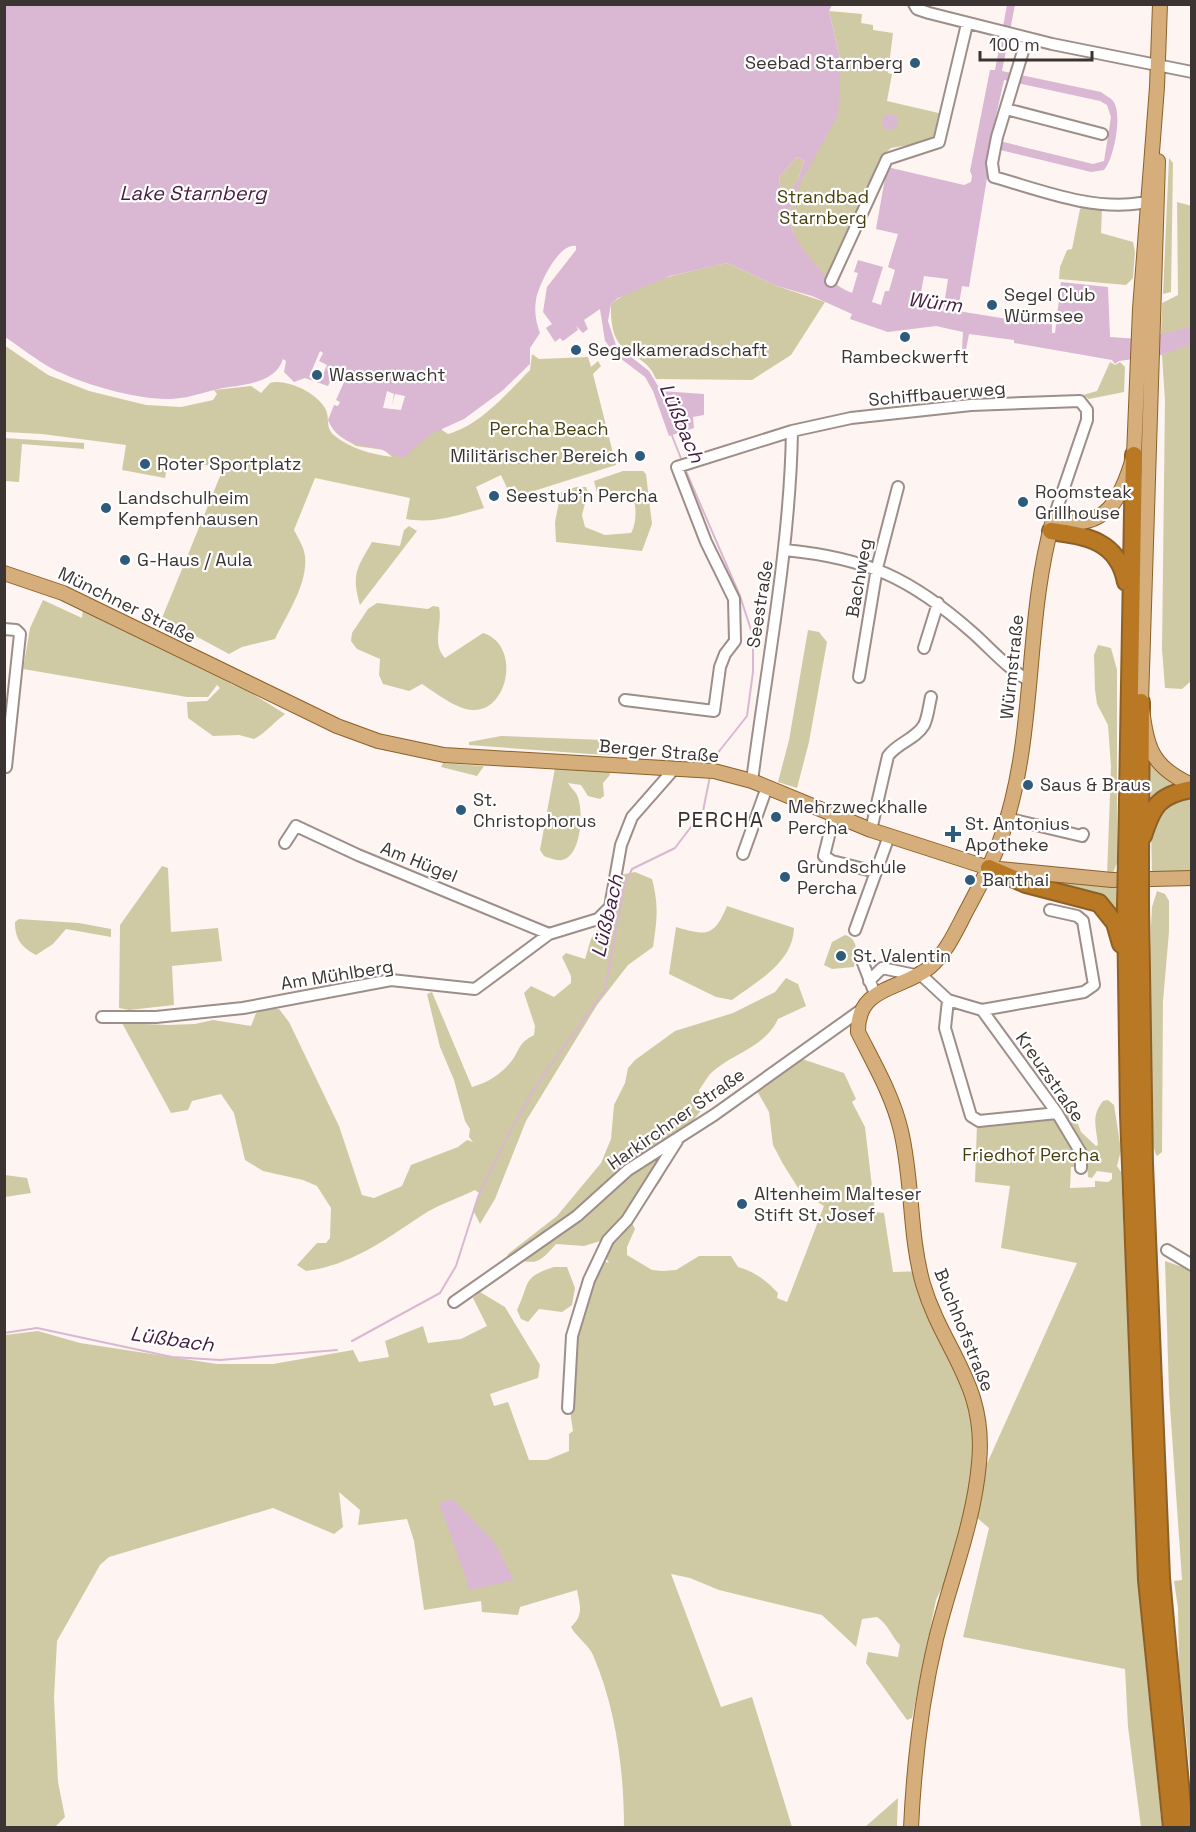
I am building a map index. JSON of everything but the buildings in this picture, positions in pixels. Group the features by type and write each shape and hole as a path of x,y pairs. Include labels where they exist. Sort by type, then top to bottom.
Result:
{"highway":[{"path":"1134,455 1130,610 1135,854"},
{"path":"1052,526 1091,537 1114,553 1125,578 1130,610"},
{"path":"1141,702 1133,906 1127,983 1132,1211 1147,1580 1172,1827"},
{"path":"1135,854 1148,821 1159,802 1191,787"},
{"path":"988,868 1026,884 1099,903 1107,911 1120,937 1127,983"},
{"path":"1133,906 1161,1578 1184,1827"}],"main road":[{"path":"1160,4 1149,197 1144,367 1141,702 1148,742 1155,761 1171,776 1191,787"},
{"path":"1052,526 1087,523 1106,512 1123,486 1134,455 1144,367"},
{"name":"Würmstraße","path":"988,868 1006,818 1018,766 1036,604 1052,526"},
{"name":"Münchner Straße","path":"4,573 63,593 231,676"},
{"name":"Berger Straße","path":"231,676 337,726 378,741 416,750 444,755 714,771 752,781 871,830 988,868 1112,880 1191,878"},
{"path":"861,1010 875,994 917,974 942,954 988,868"},
{"name":"Buchhofstraße","path":"861,1010 858,1032 894,1105 901,1131 916,1257 924,1287 971,1386 980,1427 979,1463 974,1498 936,1640 923,1701 915,1751 911,1827"}],"street":[{"path":"914,4 916,9 928,14 999,32 1191,72"},
{"path":"831,281 887,159 939,142 967,24"},
{"path":"1027,38 997,137 993,154 994,177 1067,198 1122,207 1149,197"},
{"path":"1006,109 1102,134"},
{"name":"Schiffbauerweg","path":"625,700 714,711 720,668 725,654 735,641 734,599 706,542 677,467 792,431 851,418 971,405 1080,401 1087,410 1087,420 1052,526"},
{"name":"Seestraße","path":"752,781 785,550 791,482 792,431"},
{"name":"Bachweg","path":"859,677 877,568 898,488"},
{"path":"785,550 829,554 877,568 908,583 938,603 975,634 1008,668 1028,680"},
{"path":"924,648 938,603"},
{"path":"4,629 16,630 20,634 9,672 6,767"},
{"path":"871,830 888,756 895,747 914,736 924,725 931,697"},
{"name":"Am Mühlberg","path":"102,1017 156,1017 243,1008 391,980 475,989 549,934 598,919 610,907 621,845 632,817 675,768"},
{"path":"743,854 767,787"},
{"path":"834,815 824,856 832,861 876,872"},
{"path":"1006,818 1082,836 1083,834"},
{"name":"Am Hügel","path":"285,843 296,826 358,855 549,934"},
{"path":"855,930 889,836"},
{"name":"Kreuzstraße","path":"917,974 948,1000 982,1010 1084,992 1094,984 1083,921 1077,916 1050,910"},
{"path":"875,994 863,963 917,974"},
{"path":"869,981 882,968"},
{"path":"948,1000 945,1028 974,1119 1057,1113"},
{"name":"Harkirchner Straße","path":"454,1302 577,1216 628,1170 679,1138 861,1010"},
{"name":"Kreuzstraße","path":"982,1010 1057,1113 1081,1153 1082,1168"},
{"path":"568,1407 572,1336 589,1280 608,1240 627,1220 679,1138"},
{"path":"1167,1250 1191,1265"}],"green space":[{"name":"Strandbad Starnberg","path":"829,11 862,14 861,23 873,25 873,30 893,33 888,73 892,74 887,101 943,114 937,140 891,148 880,158 827,278 807,256 794,235 790,212 797,182 789,194 781,191 779,177 797,157 804,161 798,180 801,181 811,163 841,63"},
{"path":"1169,158 1173,163 1171,292 1163,294"},
{"path":"1177,202 1192,206 1192,668 1190,682 1182,689 1165,688 1162,649 1165,401 1162,355 1169,352 1179,331 1161,335 1162,303 1178,295"},
{"path":"1087,203 1102,208 1101,233 1133,242 1135,252 1133,278 1126,285 1059,279 1060,267 1067,250 1072,249 1080,209"},
{"path":"727,263 777,286 825,302 791,355 752,380 656,379 650,368 621,345 615,336 611,304 651,283"},
{"name":"Percha Beach","path":"4,345 48,375 89,391 146,405 181,407 213,400 217,394 214,390 251,386 261,393 270,383 293,385 317,398 326,410 330,430 341,441 362,450 392,457 384,450 356,446 343,438 356,408 442,418 442,430 448,434 471,424 503,398 530,370 532,354 539,359 588,357 591,367 598,361 601,366 593,374 616,465 518,496 515,486 507,488 501,475 476,487 484,508 446,518 426,520 406,519 410,498 315,478 294,530 303,549 305,567 300,588 291,609 275,639 242,647 229,654 162,618 225,464 212,461 211,466 169,458 165,478 122,470 126,445 42,434 5,432"},
{"path":"1110,362 1115,365 1120,362 1125,367 1124,392 1089,399 1083,395 1097,391"},
{"path":"4,438 84,443 84,449 22,444 19,482 5,481"},
{"path":"623,471 643,471 646,474 652,524 642,551 556,542 555,522 561,492 576,487 586,487 588,492 582,515 585,527 605,535 631,533 636,513 631,492 616,491 598,496 594,481"},
{"path":"409,526 417,531 360,605 356,586 357,572 372,542 400,546 404,530"},
{"path":"43,600 82,618 83,605 223,674 231,684 247,690 285,714 254,739 239,735 213,736 188,718 187,702 207,701 220,688 217,685 208,697 187,697 23,669 30,628"},
{"path":"377,603 428,609 433,606 439,607 438,640 445,658 483,633 495,640 503,651 506,677 502,690 494,701 484,708 472,710 453,704 422,684 409,691 383,684 379,675 380,659 357,649 351,641 352,633 368,609"},
{"path":"808,630 819,632 827,642 809,742 797,788 778,782 789,740"},
{"path":"1098,645 1111,648 1117,670 1117,863 1113,873 1107,876 1111,767 1108,725 1097,704 1095,690 1094,655"},
{"path":"501,736 603,740 610,742 613,750 609,755 469,745 469,742"},
{"path":"1150,760 1187,787 1151,799"},
{"path":"443,763 484,766 477,776 441,767"},
{"path":"555,768 609,768 610,775 603,783 604,796 600,799 588,796 581,785 568,783 579,802 581,821 574,850 569,857 562,860 544,856 540,850"},
{"path":"1191,793 1191,871 1152,874 1151,831 1159,809"},
{"path":"162,866 168,868 171,932 218,928 222,961 172,966 174,1005 129,1010 119,1008 120,925"},
{"path":"635,872 652,879 657,913 653,947 628,965 597,1005 526,1121 495,1199 480,1224 473,1210 479,1193 475,1190 427,1212 380,1243 352,1258 306,1271 297,1265 317,1243 326,1243 330,1238 331,1208 317,1186 303,1180 263,1171 245,1160 234,1113 221,1094 192,1101 188,1110 171,1113 122,1023 168,1025 195,1024 213,1020 251,1026 256,1013 267,1008 279,1009 289,1022 339,1126 362,1195 374,1198 402,1186 411,1165 458,1147 467,1140 473,1142 469,1137 470,1129 465,1121 454,1080 440,1047 427,994 432,992 472,1087 492,1078 509,1064 521,1045 534,1035 535,1026 524,993 531,986 554,997 571,983 571,976 562,957 566,953 585,959 591,939 605,918 620,875"},
{"path":"1034,880 1116,888 1118,908 1115,910"},
{"path":"1157,891 1165,894 1169,901 1169,932 1163,1001 1162,1152 1157,1156 1153,1142 1151,1117 1149,1047 1151,926 1152,907"},
{"path":"727,906 794,928 788,951 781,961 763,978 732,1000 716,997 669,974 676,927 695,932 708,932 718,924"},
{"path":"19,919 79,923 111,929 111,937 66,929 53,944 36,955 26,949 18,938 15,922"},
{"path":"845,935 850,937 855,944 854,967 832,969 824,965 832,942"},
{"path":"786,978 798,984 806,1006 778,1019 765,1037 710,1074 699,1090 702,1109 669,1153 667,1168 660,1182 610,1238 584,1246 556,1244 544,1257 535,1262 507,1258 508,1254 557,1216 601,1163 611,1139 614,1105 625,1083 628,1068 635,1060 675,1031 733,1013 775,992"},
{"name":"Friedhof Percha","path":"799,1058 844,1073 856,1099 852,1102 865,1127 875,1212 884,1213 893,1272 925,1271 940,1313 973,1379 981,1401 986,1428 985,1468 1077,1263 1001,1248 1010,1186 975,1182 977,1124 1056,1117 1077,1155 1078,1167 1071,1167 1070,1188 1095,1187 1095,1181 1108,1182 1112,1179 1112,1173 1097,1171 1092,1178 1088,1177 1087,1159 1063,1110 1067,1107 1073,1122 1078,1124 1081,1132 1096,1146 1098,1145 1095,1122 1099,1106 1103,1101 1108,1100 1114,1105 1121,1150 1117,1166 1121,1172 1142,1625 1162,1827 1141,1827 1128,1727 1125,1669 963,1637 989,1528 976,1517 936,1600 912,1718 907,1720 866,1663 868,1652 898,1657 900,1645 877,1617 862,1619 856,1647 822,1615 719,1590 690,1578 671,1574 721,1707 752,1697 792,1827 624,1828 620,1762 608,1696 591,1651 571,1627 579,1614 577,1590 520,1607 518,1615 482,1612 481,1601 424,1610 414,1541 407,1519 358,1525 360,1510 339,1492 343,1527 334,1534 273,1508 109,1557 100,1565 57,1641 54,1698 58,1782 65,1817 55,1827 5,1828 5,1335 38,1331 80,1343 217,1364 273,1364 353,1350 359,1362 389,1357 385,1341 423,1326 428,1343 461,1339 487,1326 473,1298 480,1292 505,1307 540,1365 538,1378 490,1394 494,1406 508,1402 529,1460 547,1460 569,1451 569,1434 573,1431 569,1404 580,1303 601,1260 609,1263 606,1258 616,1239 628,1225 632,1223 635,1229 627,1247 627,1255 652,1270 676,1270 699,1256 731,1256 738,1267 760,1277 778,1293 777,1298 787,1302 824,1206 800,1191 783,1164 773,1145 769,1112 756,1089"},
{"path":"5,1175 27,1178 31,1193 5,1197"},
{"path":"1165,1261 1191,1270 1191,1782 1179,1667 1178,1608 1174,1581 1182,1580 1169,1392"},
{"path":"554,1267 567,1267 575,1288 572,1305 562,1312 539,1309 528,1322 521,1319 517,1310 528,1282 536,1274"},
{"path":"898,1798 897,1827 865,1827"}],"water":[{"name":"Lake Starnberg","path":"4,5 832,5 829,11 841,63 838,115 801,182 798,180 804,161 797,157 779,177 781,191 789,194 797,181 801,183 791,205 790,215 794,233 813,262 835,284 852,293 858,273 854,272 858,260 883,267 872,302 881,305 885,291 889,291 895,270 888,267 898,234 876,229 887,167 964,185 971,182 970,171 990,70 995,70 1007,5 1015,5 1002,71 1101,92 1112,100 1116,107 1116,136 1111,156 1104,170 1091,172 992,148 969,287 962,286 958,311 1019,321 1021,315 1052,320 1052,333 1055,333 1061,282 1108,287 1110,337 1140,339 1191,327 1191,344 1162,355 1119,361 1115,364 1112,360 1014,343 1014,340 969,334 966,350 962,349 963,332 936,326 888,332 850,319 852,314 812,296 777,286 727,263 670,276 618,298 611,304 608,321 616,345 649,371 661,391 704,394 704,415 693,417 694,428 669,436 653,391 645,377 616,355 605,341 600,309 584,320 588,329 583,333 576,326 578,330 563,341 560,338 555,342 546,328 552,324 543,312 547,287 576,250 576,246 569,247 550,266 538,293 535,313 540,333 530,348 530,364 502,391 464,419 431,434 403,458 380,449 350,442 343,439 332,428 328,420 334,405 338,406 340,402 336,400 345,380 334,374 328,386 305,378 294,382 284,372 286,361 283,359 275,372 253,383 186,397 157,399 110,390 64,374 5,337","holes":["1004,80 1100,101 1107,105 1111,117 1104,161 1093,164 991,139","924,276 948,279 943,311 918,307"]},
{"path":"890,114 898,122 890,130 882,122"},
{"path":"452,1499 494,1542 514,1580 470,1590 439,1503"}],"pier":[{"name":"Wasserwacht","path":"320,351 323,353 319,361 327,365 320,382 309,377"},
{"path":"387,391 394,394 392,405 395,394 405,396 401,410 383,408"}],"waterway":[{"name":"Lüßbach","path":"671,433 682,461"},
{"name":"Lüßbach","path":"685,469 740,596 753,636 753,672 747,716 713,759 712,765"},
{"name":"Lüßbach","path":"352,1341 440,1293 456,1266 478,1197 511,1129 538,1083 605,990 624,887 632,869 675,848 703,811 710,776"},
{"name":"Lüßbach","path":"4,1333 37,1328 172,1357 220,1360 337,1350"}],"place":[{"name":"Seebad Starnberg","path":"915,63"},
{"name":"Segel Club Würmsee","path":"992,305"},
{"name":"Rambeckwerft","path":"905,337"},
{"name":"Segelkameradschaft","path":"576,350"},
{"name":"Wasserwacht","path":"317,375"},
{"name":"Militärischer Bereich","path":"640,456"},
{"name":"Roter Sportplatz","path":"145,464"},
{"name":"Seestub'n Percha","path":"494,496"},
{"name":"Roomsteak Grillhouse","path":"1023,502"},
{"name":"Landschulheim Kempfenhausen","path":"106,508"},
{"name":"G-Haus / Aula","path":"125,560"},
{"name":"Saus & Braus","path":"1028,785"},
{"name":"St. Christophorus","path":"461,810"},
{"name":"Mehrzweckhalle Percha","path":"776,817"},
{"name":"St. Antonius Apotheke","path":"953,834"},
{"name":"Grundschule Percha","path":"785,877"},
{"name":"Banthai","path":"970,880"},
{"name":"St. Valentin","path":"841,956"},
{"name":"Altenheim Malteser Stift St. Josef","path":"742,1204"}],"district":[{"name":"PERCHA","path":"721,820"}],"water label":[{"name":"Würm","path":"935,302"}]}
